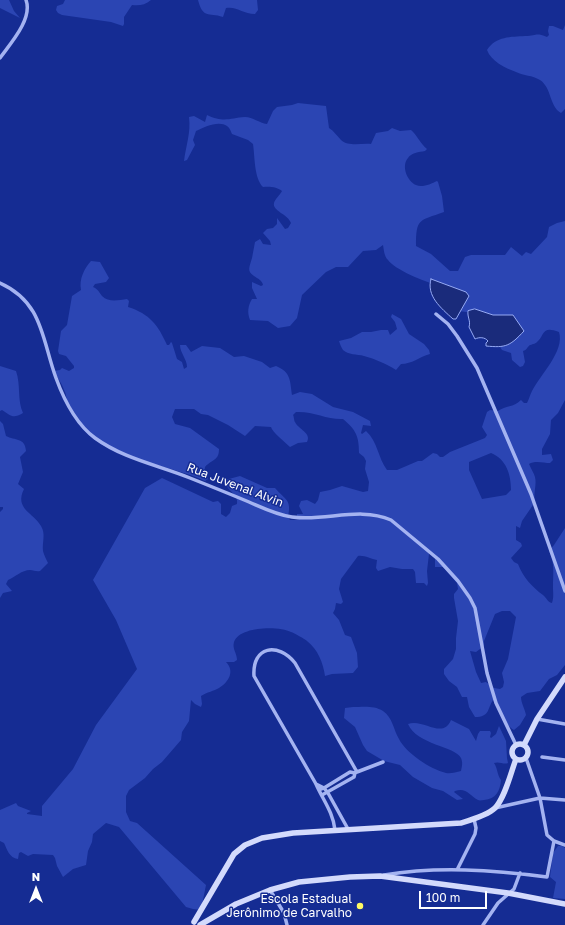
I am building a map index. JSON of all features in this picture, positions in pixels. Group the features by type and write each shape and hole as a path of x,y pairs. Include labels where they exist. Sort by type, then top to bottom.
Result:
{"main road":[{"path":"524,745 537,719 565,677"},
{"path":"516,745 524,745 528,751 526,758 521,760 513,757 512,752 516,745"},
{"path":"195,924 234,854 245,845 262,838 293,833 461,823 474,819 495,808 502,796 516,759"},
{"path":"195,924 236,904 270,890 299,882 350,877 380,876 508,893 565,904"}],"street":[{"path":"0,58 16,36 25,20 27,15 26,0"},
{"name":"Rua Juvenal Alvin","path":"0,283 13,290 33,310 42,328 63,396 82,426 94,437 108,446 127,456 188,477 276,513 292,517 308,518 359,514 382,516 391,520 438,559 458,581 475,608 487,673 496,703 516,745"},
{"path":"436,314 448,324 477,368 531,494 565,591"},
{"path":"335,830 334,819 316,784 254,676 254,666 256,660 263,652 269,650 282,651 295,663 356,772"},
{"path":"537,719 565,724"},
{"path":"542,757 565,760"},
{"path":"526,758 540,798 547,835 554,842 565,845"},
{"path":"319,790 350,772 356,772 383,762"},
{"path":"322,796 354,777 356,772"},
{"path":"316,784 324,788 328,793 348,830"},
{"path":"495,808 540,798 565,800"},
{"path":"457,870 475,834 476,828 474,819"},
{"path":"380,876 408,871 457,870 502,871 547,877 554,842"},
{"path":"483,925 498,904 514,889 520,873"},
{"path":"270,890 284,913 287,925"}],"shaded area":[{"path":"0,0 9,0 14,11 20,18 0,8"},
{"path":"65,0 151,0 142,5 132,5 124,17 123,26 111,22 62,15 56,10 57,6 63,4"},
{"path":"198,0 257,0 258,10 255,14 233,8 226,8 223,17 204,12"},
{"path":"565,25 565,109 561,113 554,106 544,83 534,77 519,73 503,66 492,58 487,50 495,42 504,38 538,34 547,37 549,35 549,26 563,30"},
{"path":"298,103 326,106 329,128 341,140 348,143 371,144 376,133 388,131 392,128 400,131 411,130 413,132 427,149 409,156 405,165 406,173 410,180 418,186 438,182 444,212 424,219 418,225 416,246 431,254 450,271 458,271 465,257 471,255 505,255 511,247 522,256 526,252 531,254 547,237 549,227 565,221 565,400 558,413 551,420 550,434 542,449 542,455 551,454 553,460 550,463 537,462 529,464 535,475 535,502 522,521 520,528 516,526 516,540 521,543 522,546 511,558 518,564 522,573 535,589 552,603 553,569 549,551 565,528 565,665 557,675 549,679 540,691 527,693 521,697 526,715 520,725 514,730 507,724 499,707 493,700 486,714 480,717 475,717 469,707 467,697 462,697 457,687 449,681 444,674 444,669 453,659 456,649 458,621 454,594 458,589 457,583 443,567 435,567 435,559 432,553 429,554 427,586 424,583 416,583 415,572 413,569 390,567 378,571 376,568 377,560 358,556 341,579 339,589 343,602 341,604 336,603 333,613 339,620 345,635 351,637 357,653 358,667 353,673 332,674 325,676 323,666 314,648 304,639 285,630 269,628 252,630 244,633 234,642 237,660 234,662 226,662 229,665 230,676 226,683 223,686 201,696 201,707 191,700 189,721 182,732 181,740 162,762 145,778 129,790 126,796 126,812 130,821 137,823 206,885 201,910 186,907 119,827 106,823 93,834 86,865 73,869 63,877 53,855 33,854 28,856 21,852 19,853 18,859 10,855 4,843 0,841 0,810 16,803 18,806 31,811 27,814 42,816 42,806 73,769 96,725 137,669 116,620 93,580 145,488 162,478 213,502 218,501 221,504 221,514 226,517 230,513 232,506 237,504 237,500 234,494 227,487 225,480 240,476 267,488 275,488 287,500 289,507 288,517 290,520 299,520 297,514 303,514 299,506 301,501 307,500 315,504 318,500 320,492 342,486 363,492 368,491 369,482 365,469 366,461 359,453 358,442 354,430 343,419 302,412 296,412 293,415 297,424 308,436 307,442 298,443 290,447 271,427 255,426 245,436 228,425 208,415 201,414 194,409 175,409 172,417 175,424 190,428 219,449 218,456 205,467 204,473 208,479 205,481 119,453 103,445 89,435 78,423 71,412 67,403 65,392 54,371 62,368 69,371 74,368 66,356 59,354 58,351 61,331 67,325 72,296 81,290 81,278 86,267 91,261 100,262 109,278 106,282 95,284 93,287 108,300 127,299 129,301 128,307 148,317 157,326 167,345 171,342 172,343 177,359 182,362 184,369 187,367 187,364 180,345 186,345 191,352 202,346 220,348 234,357 244,356 262,362 270,368 276,366 281,368 285,371 289,378 292,395 300,392 312,394 333,407 353,412 370,421 371,426 363,425 361,433 362,434 366,431 370,435 387,470 397,470 418,461 422,461 433,453 443,457 450,452 485,438 487,435 482,427 487,412 490,410 498,411 518,403 521,400 524,403 527,403 532,391 551,363 560,339 559,332 549,330 544,332 536,343 530,345 523,351 525,362 523,366 520,367 512,360 511,353 502,350 500,347 487,315 459,311 436,284 410,275 391,264 384,253 383,245 376,250 363,251 348,267 336,267 326,272 302,295 297,318 290,326 278,328 268,321 250,320 248,309 252,299 257,299 252,288 252,282 261,286 263,285 261,281 249,270 255,242 260,239 263,244 271,245 270,241 263,233 267,229 273,228 277,224 277,218 285,229 288,228 291,223 287,217 274,206 274,203 282,191 273,187 263,187 256,173 253,144 248,140 232,134 229,128 224,124 212,125 196,131 193,140 195,145 187,160 184,161 189,134 189,117 194,116 205,122 207,115 218,119 248,117 267,124 273,111 277,107","holes":["491,453 500,459 507,468 511,490 506,495 482,499 469,470 469,462","502,611 510,611 516,617 508,659 502,673 504,682 503,687 500,689 494,688 486,682 481,683 470,651 476,652 484,646 484,641 495,614"]},
{"path":"431,279 466,292 469,296 456,319 453,319 436,301 431,291"},
{"path":"475,309 493,315 513,315 524,331 515,340 507,345 498,347 486,346 488,341 482,338 475,339 469,327 470,323 468,311"},
{"path":"392,314 401,319 409,334 424,344 429,350 430,354 409,363 401,364 396,370 377,360 350,354 343,350 339,341 351,338 362,332 388,330 390,335 397,329 395,322 391,317"},
{"path":"0,366 16,371 20,403 23,413 17,416 10,415 2,410 0,411"},
{"path":"0,421 3,424 6,436 24,443 26,451 20,457 23,472 18,484 24,489 21,501 26,510 38,521 41,526 44,535 43,551 48,563 40,571 27,570 8,580 6,584 12,591 3,593 0,598 0,512 3,507 0,507"},
{"path":"372,707 383,711 391,720 399,739 407,750 419,760 446,773 461,771 461,758 457,754 419,736 408,724 414,723 443,728 447,726 451,720 469,729 476,741 480,731 490,731 491,738 496,734 499,726 506,741 508,763 494,763 501,780 500,788 497,794 492,798 478,800 467,792 459,790 454,792 463,799 457,800 443,791 432,788 413,777 400,765 384,761 367,751 355,727 344,718 345,708"},
{"path":"558,846 565,848 565,899 553,898 556,882 550,877 553,853"}],"place":[{"name":"Escola Estadual Jerônimo de Carvalho","path":"360,906"}]}
